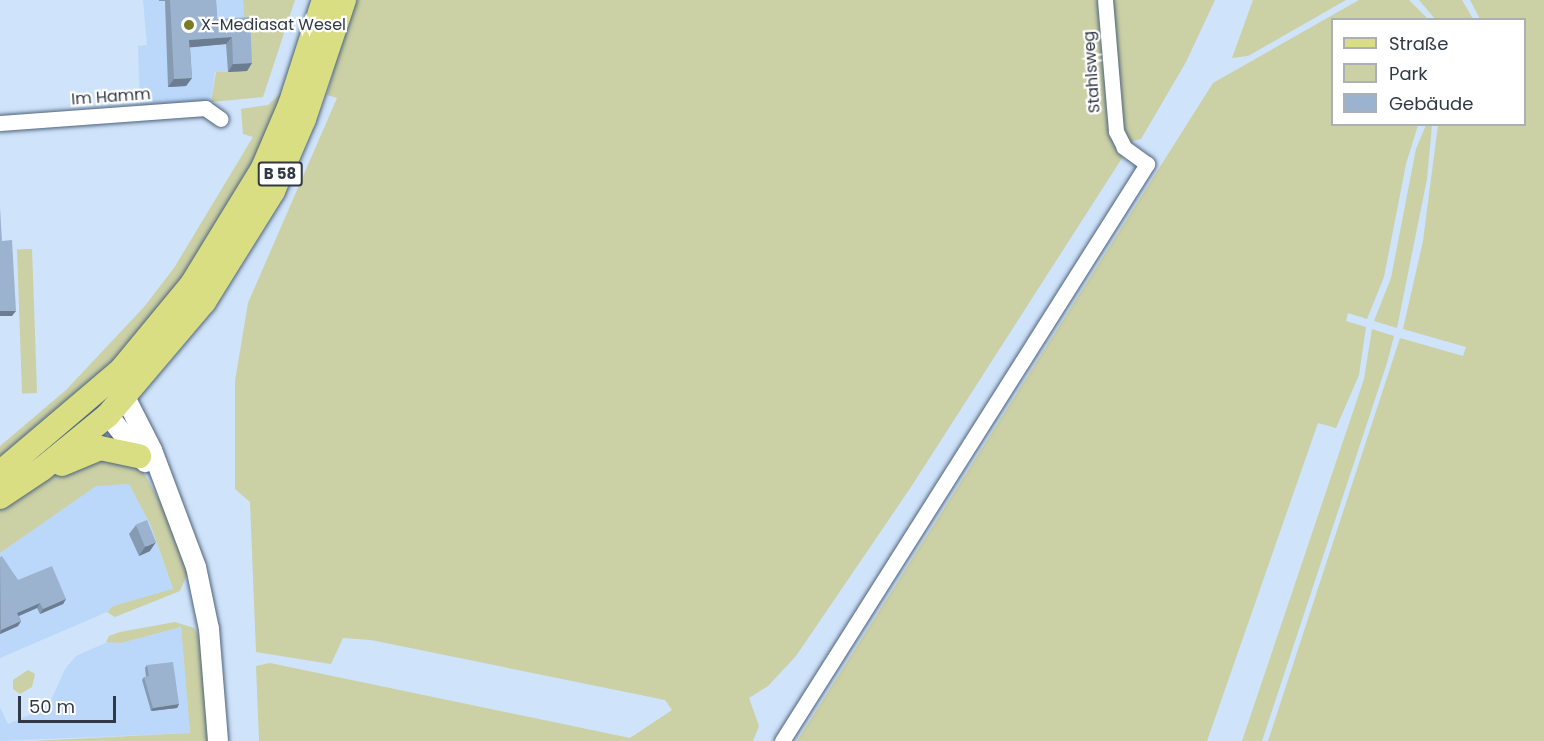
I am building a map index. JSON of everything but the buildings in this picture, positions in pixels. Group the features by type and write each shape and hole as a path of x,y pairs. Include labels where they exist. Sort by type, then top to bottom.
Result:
{"main road":[{"name":"B 58","path":"0,473 107,403 122,369 192,284 263,168 290,105 324,0"},
{"name":"B 58","path":"0,497 42,469 204,302 273,191 303,119 344,0"},
{"path":"42,469 100,448 140,456"}],"street":[{"name":"Stahlsweg","path":"782,741 1147,164 1124,147 1116,131 1105,0"},
{"name":"Im Hamm","path":"0,123 205,108 221,119"},
{"path":"107,403 140,456 164,484"},
{"path":"107,403 152,450 189,546 205,604 214,667 218,741"}],"shaded area":[{"path":"143,0 243,0 247,71 215,72 211,102 140,108 138,46 147,45"},
{"path":"129,484 151,526 173,590 113,606 107,612 0,658 0,553 96,485"},
{"path":"181,627 190,733 0,741 0,707 8,724 48,707 65,669 76,656 112,640 121,643"}],"green space":[{"path":"243,0 295,0 263,97 211,102 216,72 247,71"},
{"path":"352,0 1215,0 1186,62 1141,139 1133,141 911,487 796,656 768,686 749,698 759,726 753,741 259,741 256,666 270,663 630,738 672,710 665,700 371,640 343,638 331,664 256,652 250,502 235,489 235,381 248,303 337,98 327,95"},
{"path":"1253,0 1346,0 1248,56 1232,58"},
{"path":"1359,0 1409,0 1427,18 1331,18 1331,126 1418,126 1406,164 1384,277 1367,319 1348,313 1346,321 1366,327 1359,375 1336,428 1318,423 1207,741 797,741 1213,83"},
{"path":"1419,0 1462,0 1472,18 1434,18"},
{"path":"1470,0 1544,0 1544,741 1268,741 1400,338 1463,356 1466,347 1403,329 1423,241 1438,126 1526,126 1526,18 1479,18"},
{"path":"284,90 257,162 178,284 112,363 0,462 0,446 66,390 144,307 174,268 253,137 243,134 241,109 268,105"},
{"path":"1426,126 1432,126 1427,179 1397,328 1374,321 1391,278 1416,149"},
{"path":"32,249 37,393 22,393 17,250"},
{"path":"1372,329 1394,336 1387,363 1262,741 1242,741 1364,379"},
{"path":"94,455 141,468 165,510 188,572 180,591 115,617 107,612 113,606 173,589 151,526 129,484 96,486 0,553 0,506 47,474"},
{"path":"175,622 194,628 202,641 209,741 32,741 190,733 181,627 121,643 106,642 109,636 120,632"},
{"path":"28,670 35,674 32,687 20,694 13,689 13,680"}],"place":[{"name":"X-Mediasat Wesel","path":"189,25"}]}
